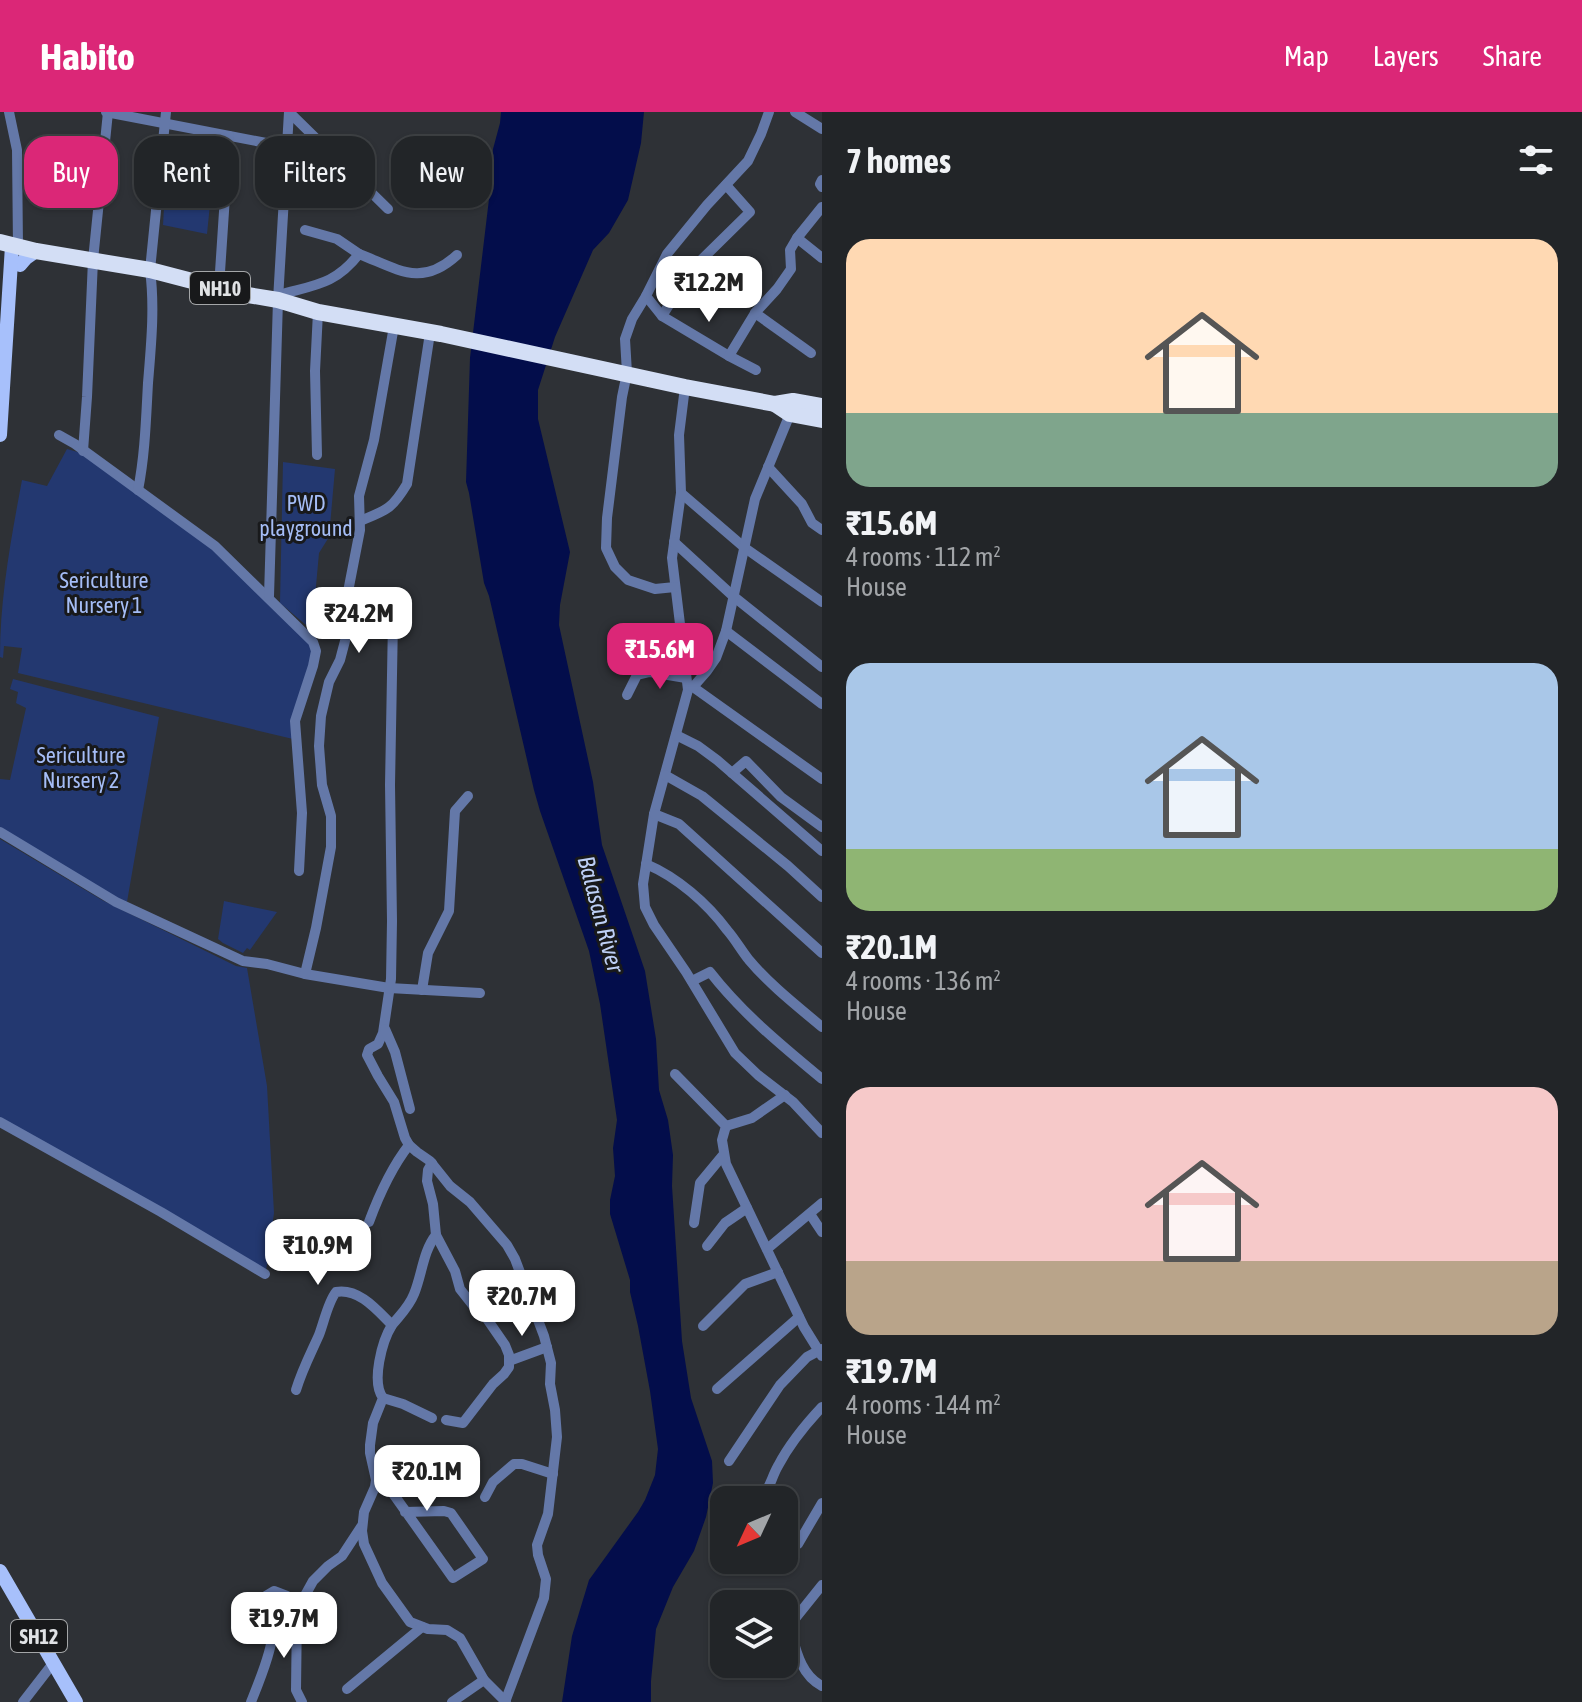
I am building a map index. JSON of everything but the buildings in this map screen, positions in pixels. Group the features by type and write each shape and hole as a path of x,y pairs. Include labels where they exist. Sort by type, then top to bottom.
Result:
{"highway":[{"name":"NH10","path":"18,247 150,270 279,298 318,312 685,387 775,404 793,401 822,406"},
{"name":"NH10","path":"775,404 790,414 822,420"}],"main road":[{"path":"6,342 20,265 18,247"},
{"path":"0,435 6,342 18,247"},
{"name":"SH12","path":"0,1571 76,1702"}],"street":[{"path":"9,112 17,150 18,247"},
{"path":"83,451 93,260 107,112 166,118 229,136"},
{"path":"288,136 289,112"},
{"path":"289,112 388,209"},
{"path":"675,587 655,589 628,580 615,567 606,548 627,373 625,339 632,319 667,254 748,161 769,112"},
{"path":"795,112 822,129"},
{"path":"138,490 152,323 150,270 166,118"},
{"path":"822,180 822,187"},
{"path":"662,316 691,270 750,212 726,185"},
{"path":"729,356 755,313 791,269 790,250 822,207"},
{"path":"219,287 224,208"},
{"path":"269,596 284,208"},
{"path":"305,230 337,239 359,254 410,274 430,273 445,266 457,255"},
{"path":"797,238 822,258"},
{"path":"279,298 335,278 359,254"},
{"path":"646,296 662,316 756,370"},
{"path":"317,455 315,371 318,312"},
{"path":"755,313 811,353"},
{"path":"305,974 331,847 331,816 322,785 319,746 321,716 329,682 345,641 346,602 360,530 359,496 374,440 394,326"},
{"path":"360,521 385,511 395,503 407,484 436,334"},
{"path":"685,387 679,435 681,493 672,558 689,684 654,814 643,884 645,907 735,1053 793,1102 822,1133"},
{"path":"689,684 707,671 716,658 726,631 755,499 790,414"},
{"path":"59,435 215,546 269,596 316,648 295,718 302,813 299,871"},
{"path":"768,467 802,504 812,523 822,530"},
{"path":"681,493 745,548 822,602"},
{"path":"674,542 733,596 822,667"},
{"path":"393,620 391,979 381,1039 369,1049 367,1055 394,1102 409,1145 432,1163 507,1245 515,1259 551,1363 550,1384 557,1431 547,1520 537,1542 546,1579 544,1598 506,1702 484,1680 460,1638 447,1630 428,1629 410,1622 382,1583 364,1544 362,1525 365,1509 375,1487 370,1438 383,1398 378,1386 380,1356 392,1325 413,1296 428,1249 436,1235"},
{"path":"726,631 822,704"},
{"path":"627,695 637,675 650,672 689,684 822,779"},
{"path":"676,735 698,746 732,773 822,851"},
{"path":"732,773 746,761 781,797 822,827"},
{"path":"665,775 702,796 822,897"},
{"path":"422,990 428,953 449,911 455,811 468,796"},
{"path":"654,814 679,824 822,953"},
{"path":"0,832 116,902 243,961 389,988 480,993"},
{"path":"646,864 663,871 696,897 725,927 749,960 822,1027"},
{"path":"692,981 710,972 730,997 822,1079"},
{"path":"384,1027 395,1052 410,1109"},
{"path":"675,1074 726,1126"},
{"path":"726,1126 752,1118 785,1095"},
{"path":"0,1122 265,1274"},
{"path":"726,1126 722,1140 726,1164 799,1317 821,1352 807,1357 780,1385 729,1461"},
{"path":"369,1222 381,1192 409,1145"},
{"path":"694,1223 700,1183 724,1154"},
{"path":"432,1163 427,1181 436,1235 455,1271 460,1289 485,1316 505,1345 509,1361 504,1374 463,1423 446,1420"},
{"path":"767,1249 822,1203"},
{"path":"707,1246 725,1223 747,1208"},
{"path":"810,1214 822,1232"},
{"path":"703,1326 745,1284 778,1272"},
{"path":"296,1390 332,1297 338,1291 365,1300 392,1325"},
{"path":"717,1389 799,1317"},
{"path":"509,1361 547,1347"},
{"path":"383,1398 432,1418"},
{"path":"770,1486 777,1467 822,1407"},
{"path":"485,1497 493,1482 514,1464 553,1474"},
{"path":"374,1467 405,1512 453,1578 483,1559 451,1513 405,1512"},
{"path":"798,1544 822,1503"},
{"path":"302,1702 296,1690 297,1610 313,1581 342,1556 362,1525"},
{"path":"798,1615 822,1585"},
{"path":"251,1702 272,1634 263,1608 264,1597 274,1591 287,1596 299,1607"},
{"path":"347,1689 422,1627"},
{"path":"798,1658 809,1678 822,1686"},
{"path":"23,1702 54,1662"},
{"path":"452,1702 484,1680"}],"green space":[{"path":"164,208 210,208 207,234 163,225"},
{"name":"Sericulture Nursery 1","path":"67,449 81,453 212,546 313,646 293,739 18,673 22,648 4,646 3,658 0,657 4,590 22,480 47,486"},
{"name":"PWD playground","path":"283,462 335,469 329,537 319,553 312,630 280,603"},
{"name":"Sericulture Nursery 2","path":"13,679 159,717 127,902 0,828 0,779 10,780 26,708 16,703 18,692 10,689"},
{"path":"0,839 102,900 236,966 247,968 267,1086 274,1213 266,1271 0,1118"},
{"path":"224,901 277,912 250,950 247,948 243,953 218,939"}],"water":[{"name":"Balasan River","path":"501,112 644,112 641,143 628,200 609,233 593,250 555,337 538,390 538,419 570,552 559,625 593,782 602,845 645,971 656,1039 659,1090 668,1120 673,1155 672,1186 682,1341 691,1398 712,1461 713,1483 706,1517 694,1551 673,1587 656,1629 651,1702 562,1702 572,1636 589,1580 645,1500 655,1475 658,1449 630,1280 610,1214 617,1120 600,1004 589,951 534,790 484,583 466,482 470,358 488,208 492,208 493,149"}]}
